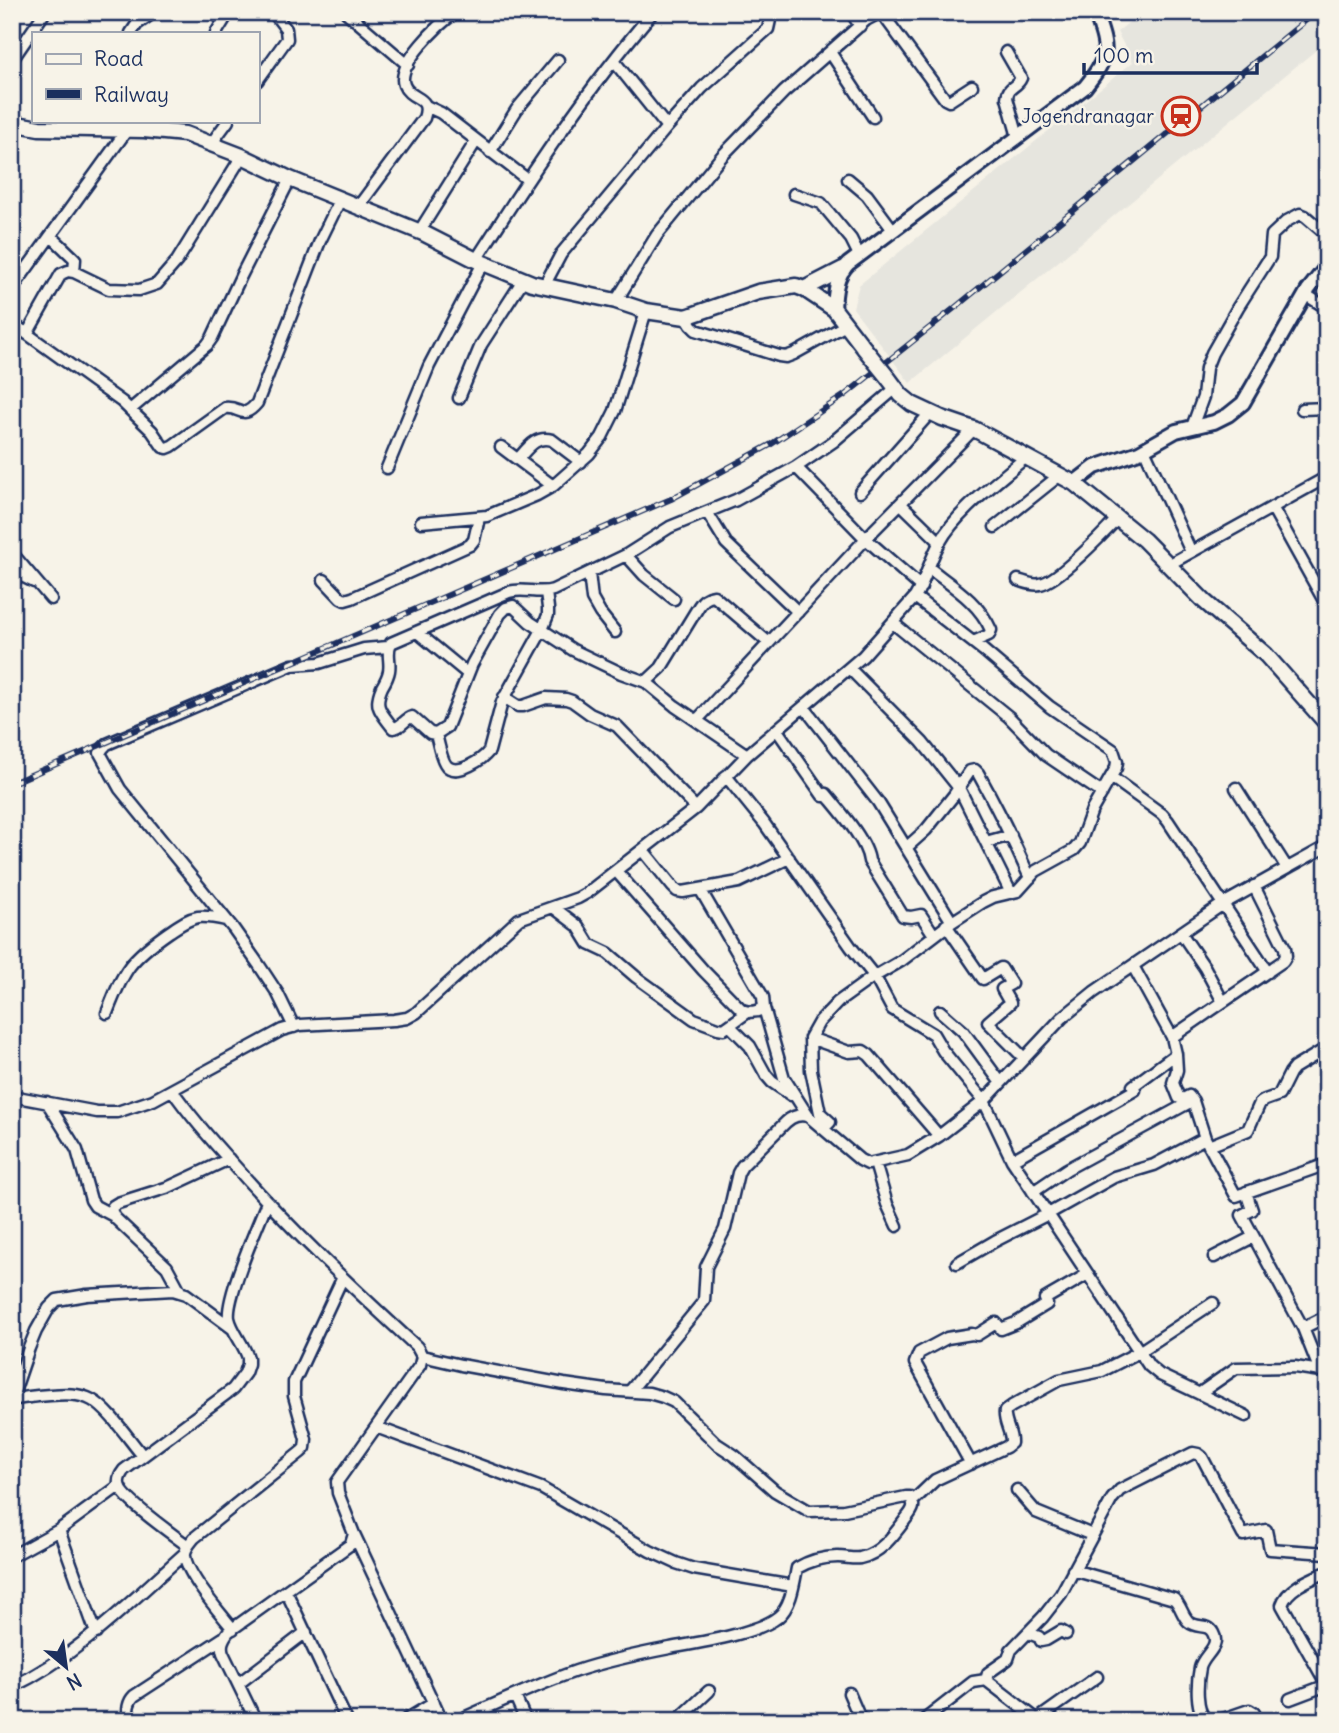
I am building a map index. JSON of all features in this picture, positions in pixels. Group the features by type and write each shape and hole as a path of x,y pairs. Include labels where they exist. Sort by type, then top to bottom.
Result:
{"main road":[{"path":"12,123 38,128 48,124 127,130 147,125 185,134 242,156 523,279 646,310 686,317 758,292 790,286 804,289 834,309 901,395 912,404 974,429 1074,483 1144,540 1204,601 1266,655 1327,724"},
{"path":"804,289 844,269"}],"street":[{"path":"12,60 45,12"},
{"path":"134,29 138,12"},
{"path":"134,29 154,12"},
{"path":"217,32 229,12"},
{"path":"259,78 287,40 286,29 273,12"},
{"path":"346,12 408,65"},
{"path":"456,12 441,23 418,49 404,72 404,86 426,106 441,113 528,180"},
{"path":"544,286 561,254 667,127 702,88 768,29 770,20 766,12"},
{"path":"851,12 859,26"},
{"path":"616,301 657,235 722,156 784,92 859,26 881,12 945,99 953,100 972,86"},
{"path":"834,309 835,290 844,269 859,255 1080,92 1098,71 1106,47 1096,12"},
{"path":"387,468 429,366 480,261 528,180 622,48 651,13"},
{"path":"830,52 873,117"},
{"path":"1006,52 1021,78 1007,93 1018,136"},
{"path":"490,152 517,109 558,60"},
{"path":"614,61 667,127"},
{"path":"358,207 424,118 426,106"},
{"path":"211,144 227,122"},
{"path":"12,289 127,130"},
{"path":"419,232 476,141"},
{"path":"26,334 61,274 68,271 109,289 139,290 157,284 177,261 242,156"},
{"path":"130,410 212,338 290,179"},
{"path":"848,179 867,195 893,230"},
{"path":"794,194 821,203 851,239 859,255"},
{"path":"12,323 121,402 152,431 163,447 167,448 225,408 230,407 246,413 257,403 320,241 340,200"},
{"path":"1192,427 1203,397 1209,360 1238,307 1267,264 1272,235 1287,221 1300,214 1327,235"},
{"path":"51,236 75,259 74,272"},
{"path":"1074,483 1094,467 1144,449 1175,431 1221,419 1235,410 1242,403 1306,295 1327,266"},
{"path":"459,398 481,345 523,279"},
{"path":"1306,295 1327,308"},
{"path":"421,522 487,516 553,486 581,462 602,437 612,419 646,310"},
{"path":"686,317 691,325 701,331 786,357 846,325"},
{"path":"294,1027 273,986 226,920 120,789 101,756 101,750 107,744 292,665 320,663 364,649 388,647 391,643 509,592 524,589 546,592 589,573 626,555 670,527 736,500 796,467 834,441 892,383"},
{"path":"1302,409 1327,408"},
{"path":"860,492 930,412"},
{"path":"697,720 866,539 974,429"},
{"path":"518,459 536,441 547,438 581,462"},
{"path":"501,447 553,486"},
{"path":"1144,449 1191,552"},
{"path":"12,1096 97,1112 117,1112 153,1100 282,1030 309,1024 407,1018 416,1013 519,919 587,893 696,808 747,755 863,656 915,597 940,542 960,516 1026,457"},
{"path":"796,467 866,539 921,587"},
{"path":"995,527 1060,475"},
{"path":"1168,565 1327,477"},
{"path":"901,504 940,542"},
{"path":"1272,508 1327,606"},
{"path":"707,512 726,543 798,612"},
{"path":"324,580 345,600 352,598 470,545 474,540 479,518"},
{"path":"1018,580 1037,585 1049,581 1097,541 1117,519"},
{"path":"12,552 51,599"},
{"path":"626,555 644,576 674,599"},
{"path":"929,568 971,601 988,624 991,630 989,635 973,642"},
{"path":"12,571 38,584"},
{"path":"589,573 592,599 615,632"},
{"path":"436,734 444,764 449,768 469,766 486,755 504,698 548,615 546,592"},
{"path":"646,682 661,668 699,606 709,597 714,596 769,643"},
{"path":"823,1129 830,1122 820,1113 810,1070 810,1038 819,1022 838,1002 901,961 949,924 993,897 1023,887 1036,872 1069,854 1080,843 1092,810 1116,768 1113,750 1050,707 915,597"},
{"path":"388,647 389,674 377,697 378,708 393,728 408,718 412,718 430,733 436,734 447,727 468,674 500,614 513,606 542,630 573,650 646,682 675,706 747,755"},
{"path":"893,623 1009,717 1046,755 1102,793"},
{"path":"417,632 468,674"},
{"path":"849,668 922,742 959,788 1011,893"},
{"path":"504,698 518,706 546,698 566,699 617,726 696,808"},
{"path":"804,707 878,802 983,979 1001,968 1011,984 1002,989 1010,1003 988,1022 1023,1057"},
{"path":"777,730 823,796 826,794 847,820 903,916 921,915 933,935"},
{"path":"907,847 926,830 970,771 975,770 1011,835 1030,878"},
{"path":"726,776 875,977 892,1009 933,1034 943,1051 984,1101 1012,1160 1149,1366 1160,1375 1246,1416"},
{"path":"1111,777 1168,821 1268,972"},
{"path":"1236,788 1287,868"},
{"path":"986,842 1011,835"},
{"path":"643,849 677,891 683,892 739,882 789,858"},
{"path":"700,889 763,997 784,1078 795,1098 808,1116 868,1164 908,1155 939,1136 984,1101 1062,1018 1094,992 1223,904 1287,868 1325,851"},
{"path":"616,871 742,1010 760,1011 764,1008"},
{"path":"1172,1037 1268,972 1286,956 1285,948 1254,886"},
{"path":"552,907 578,926 589,944 608,953 694,1019 723,1029 748,1012"},
{"path":"107,1013 127,969 148,947 187,920 203,916 226,920"},
{"path":"1181,933 1205,968 1223,1002"},
{"path":"1133,966 1172,1037 1177,1070 1173,1083 1179,1098 1189,1096 1193,1101 1207,1142 1236,1196 1327,1164"},
{"path":"940,1011 963,1031 1001,1083"},
{"path":"730,1026 750,1046 772,1082 795,1098"},
{"path":"810,1038 849,1052 863,1051 869,1055 939,1136"},
{"path":"957,1264 1114,1177 1154,1165 1207,1142 1248,1130 1260,1103 1279,1095 1294,1068 1327,1048"},
{"path":"1012,1160 1135,1090 1133,1086 1176,1054"},
{"path":"172,1090 192,1118 293,1231 417,1347 422,1356 421,1365 337,1482 338,1493 354,1534 442,1721"},
{"path":"1033,1192 1067,1169 1193,1101"},
{"path":"47,1102 77,1150 95,1206 111,1214 167,1267 180,1292"},
{"path":"630,1391 704,1301 706,1266 724,1229 742,1166 786,1122 801,1114 808,1116"},
{"path":"111,1214 113,1206 118,1203 170,1187 229,1159"},
{"path":"875,1163 887,1205 897,1226"},
{"path":"1246,1192 1252,1210 1242,1215 1285,1293 1323,1372"},
{"path":"233,1629 201,1589 188,1567 187,1549 127,1499 118,1480 124,1469 221,1399 242,1379 248,1357 233,1328 229,1315 230,1304 267,1202"},
{"path":"1214,1257 1253,1237"},
{"path":"971,1464 915,1363 919,1353 951,1336 977,1335 996,1323 1001,1329 1016,1323 1047,1304 1045,1299 1088,1274"},
{"path":"12,1687 61,1660 96,1633 187,1549 194,1538 305,1448 306,1439 293,1396 294,1382 342,1279"},
{"path":"143,1456 102,1406 93,1400 68,1394 12,1399 29,1348 49,1308 57,1300 87,1295 166,1289 180,1292 233,1328"},
{"path":"913,1501 935,1480 1011,1443 1004,1416 1005,1411 1012,1406 1059,1380 1102,1371 1139,1352 1213,1303"},
{"path":"1303,1328 1327,1316"},
{"path":"422,1356 564,1384 649,1393 674,1402 718,1444 775,1491 804,1510 844,1510 905,1497 910,1497 914,1508 892,1538 871,1554 862,1558 836,1557 808,1561 797,1568 784,1611 764,1625 726,1637 577,1671 457,1721"},
{"path":"1200,1393 1236,1368 1295,1367 1323,1372"},
{"path":"376,1427 541,1488 650,1551 676,1563 694,1569 793,1586"},
{"path":"986,1680 988,1673 1008,1659 1012,1650 1043,1618 1061,1594 1112,1499 1121,1490 1193,1453 1202,1457 1243,1535 1266,1530 1270,1549 1327,1553"},
{"path":"12,1556 59,1530 119,1486"},
{"path":"1017,1490 1036,1511 1092,1535"},
{"path":"59,1530 96,1633"},
{"path":"128,1721 128,1708 134,1696 223,1638 345,1549 351,1544 354,1534"},
{"path":"1073,1570 1174,1599 1179,1603 1187,1621 1195,1626 1207,1626 1212,1631 1215,1644 1202,1662 1199,1680 1198,1703 1200,1712 1207,1721"},
{"path":"1290,1699 1327,1685 1282,1605 1284,1598 1310,1579 1327,1572"},
{"path":"286,1591 347,1721"},
{"path":"1028,1633 1039,1637 1041,1641 1061,1631 1066,1634"},
{"path":"238,1684 306,1632"},
{"path":"223,1638 222,1649 256,1721"},
{"path":"923,1721 973,1682 986,1680 1037,1720 1097,1677"},
{"path":"677,1721 709,1690"},
{"path":"849,1693 861,1721"},
{"path":"515,1696 526,1721"},
{"path":"404,1721 434,1703"},
{"path":"1217,1721 1249,1710 1254,1713 1257,1721"}],"shaded area":[{"path":"1142,12 1327,12 1327,41 910,383 853,308 859,285 1133,62 1117,32"}],"railway":[{"path":"12,783 671,499 770,445 845,395 1316,12"}],"place":[{"name":"Jogendranagar","path":"1181,116"}]}
